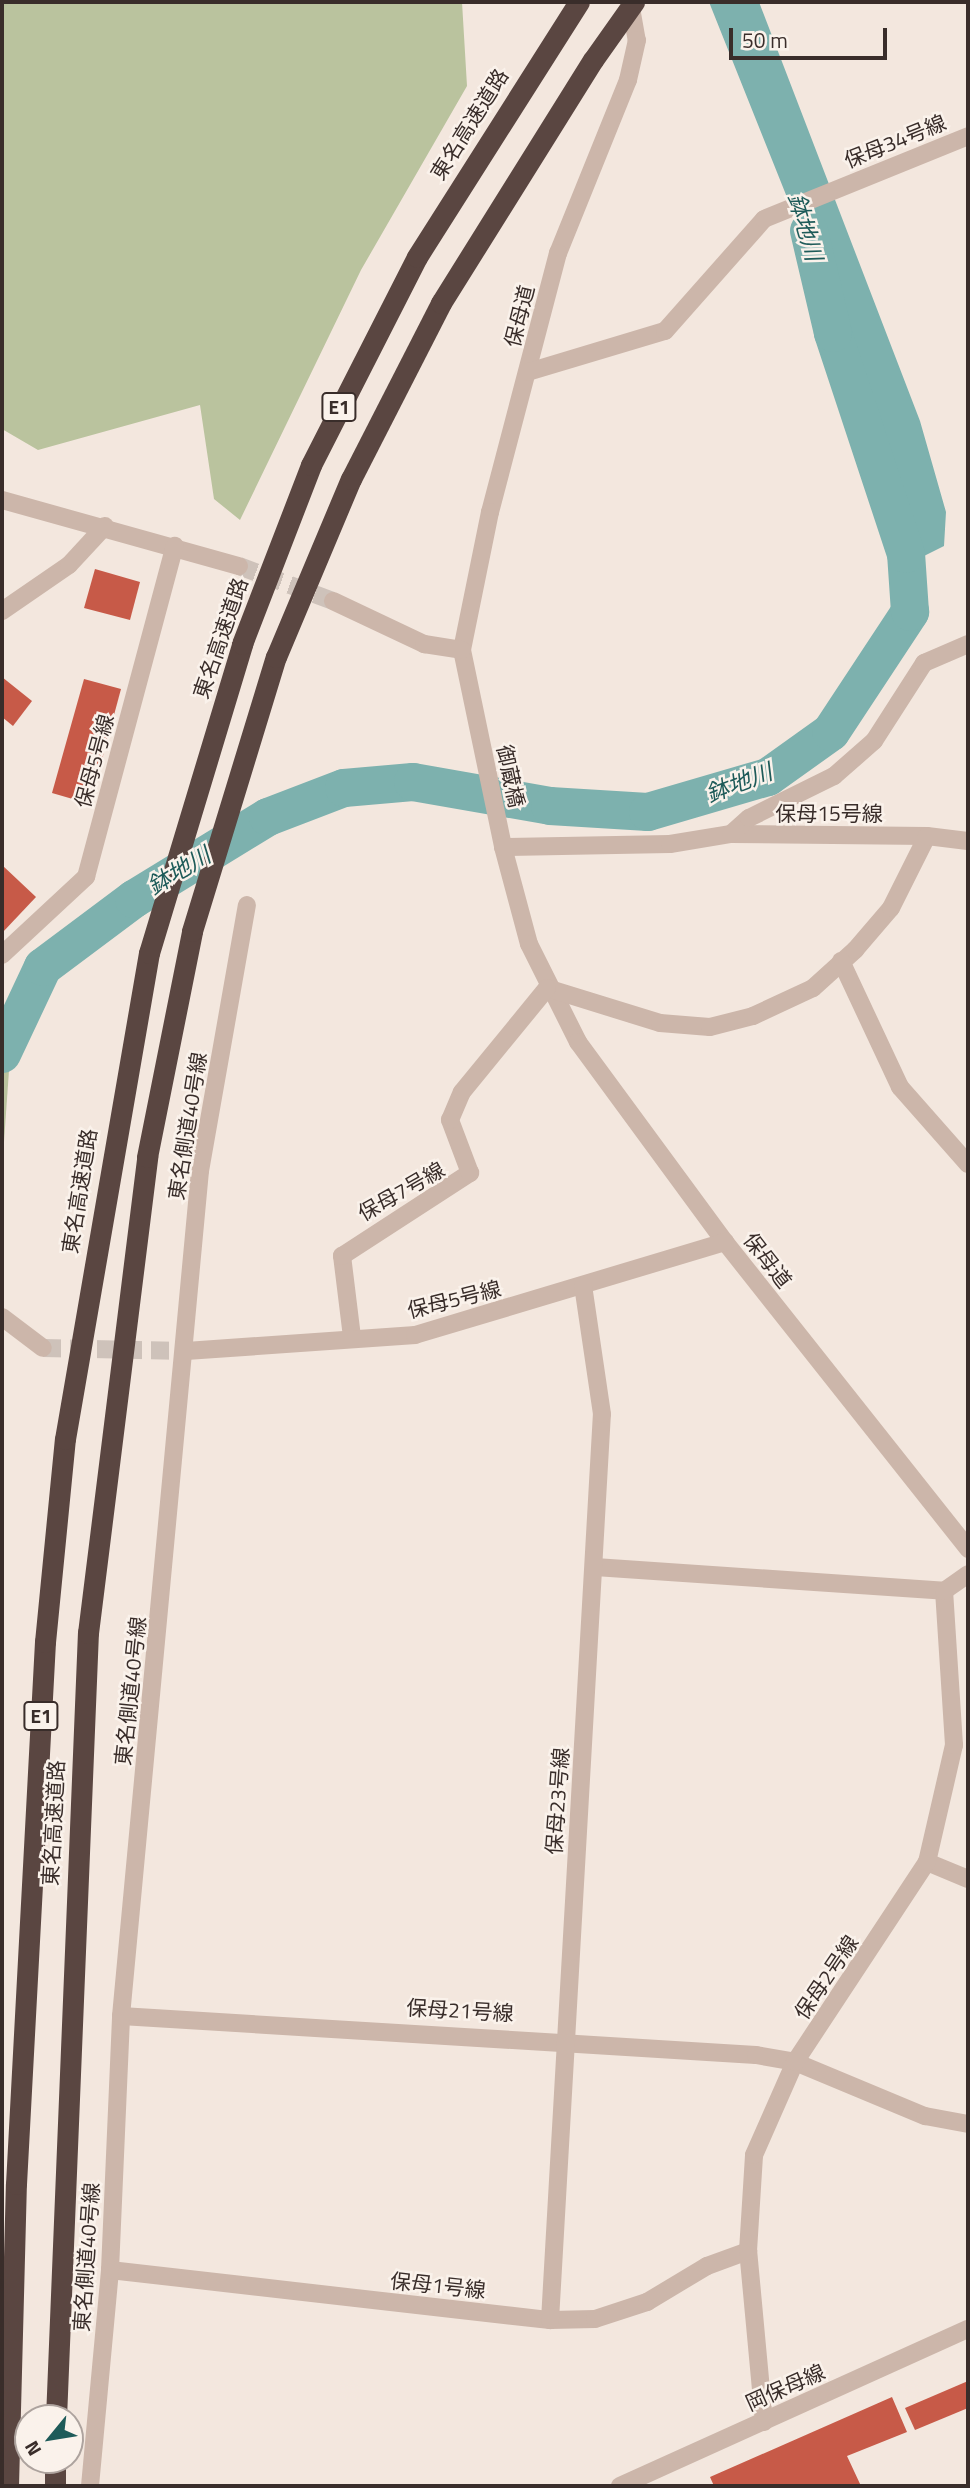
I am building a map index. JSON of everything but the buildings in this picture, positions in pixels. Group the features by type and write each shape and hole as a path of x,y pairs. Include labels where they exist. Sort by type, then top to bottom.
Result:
{"highway":[{"name":"東名高速道路","path":"57,2404 88,1633 147,1157 192,931 276,657 351,479 441,303 632,2"},
{"name":"東名高速道路","path":"8,2486 16,2184 45,1642 65,1439 149,953 183,828 276,550 351,382 468,170 573,10"}],"street":[{"name":"保母道","path":"462,650 558,253 628,80 637,40 632,2"},
{"name":"保母34号線","path":"528,372 665,331 764,219 968,135"},
{"path":"2,499 239,566"},
{"path":"2,611 69,565 105,526"},
{"name":"保母5号線","path":"2,956 86,877 175,546"},
{"path":"333,601 424,644 462,650"},
{"path":"731,834 749,818 834,776 874,741 924,663 968,644"},
{"name":"御蔵橋","path":"462,650 503,847"},
{"name":"保母15号線","path":"503,847 670,844 731,834 927,836 968,841"},
{"path":"547,988 646,1020 710,1027 753,1016 813,988 841,961 891,908 927,836"},
{"name":"保母道","path":"503,847 547,988 596,1069 725,1242 968,1549"},
{"name":"東名側道40号線","path":"90,2486 110,2270 121,2016 186,1351 200,1171 247,905"},
{"path":"841,961 900,1087 968,1164"},
{"name":"保母7号線","path":"352,1337 342,1256 470,1173 450,1120 458,1101 547,988"},
{"name":"保母5号線","path":"186,1351 352,1337 415,1335 725,1242"},
{"name":"保母23号線","path":"550,2320 564,2038 595,1567 602,1415 583,1286"},
{"path":"2,1317 43,1348"},
{"path":"595,1567 944,1591 968,1574"},
{"name":"保母2号線","path":"764,2422 748,2251 754,2155 795,2062 927,1862 954,1745 944,1591"},
{"path":"927,1862 968,1879"},
{"name":"保母21号線","path":"121,2016 564,2038 795,2062 925,2116 968,2124"},
{"name":"保母1号線","path":"110,2270 550,2320 595,2319 647,2302 707,2266 748,2251"},
{"name":"岡保母線","path":"620,2486 968,2329"}],"green space":[{"path":"2,2 462,2 467,86 361,270 240,520 214,499 200,405 38,450 2,429"},
{"path":"2,1035 11,1042 2,1170"}],"water":[{"path":"709,2 759,2 920,421 946,512 944,546 898,569 878,425"}],"waterway":[{"name":"鉢地川","path":"2,1054 43,967 134,899 268,817 344,788 413,782 550,806 648,812 768,777 831,732 910,612 906,554 833,333 809,231"}],"tunnel":[{"path":"239,566 333,601"},
{"path":"43,1348 186,1351"}]}
